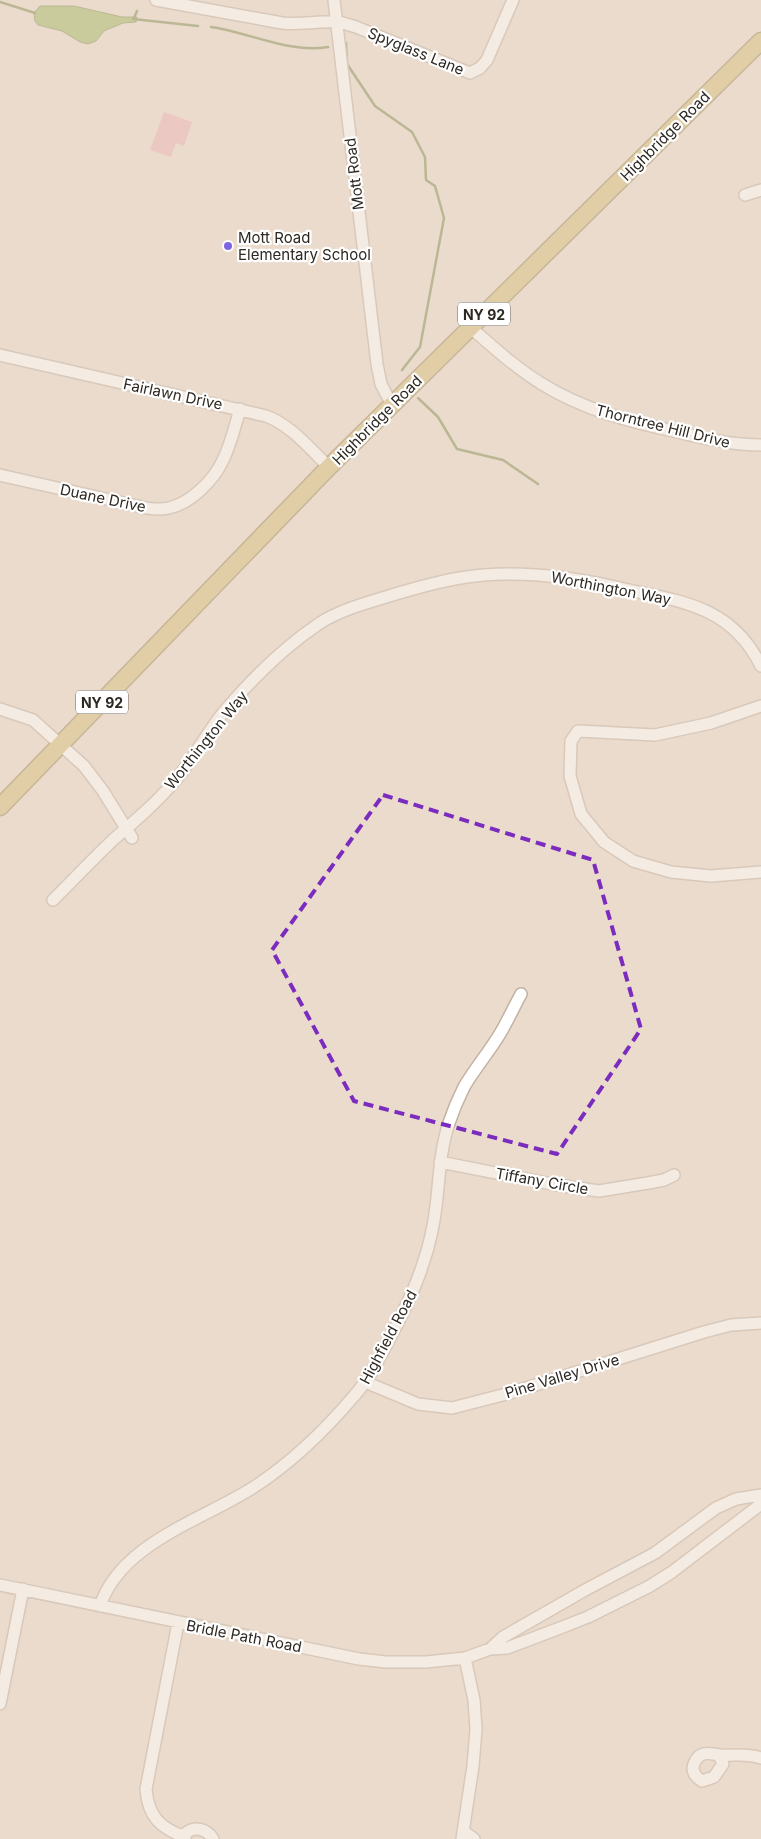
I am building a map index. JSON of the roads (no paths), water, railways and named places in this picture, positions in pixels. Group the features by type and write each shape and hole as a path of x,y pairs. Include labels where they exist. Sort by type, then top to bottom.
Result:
{"highway":[{"name":"Highbridge Road","path":"0,807 330,467 761,41"}],"street":[{"path":"156,0 282,23 299,25 336,22"},
{"name":"Mott Road","path":"334,0 377,364 381,384 392,405"},
{"name":"Spyglass Lane","path":"336,22 356,27 470,73 480,68 487,60 513,0"},
{"path":"745,195 761,190"},
{"name":"Thorntree Hill Drive","path":"470,327 511,363 566,398 596,410 654,427 741,445 761,445"},
{"name":"Fairlawn Drive","path":"0,355 240,409 277,420 330,467"},
{"name":"Duane Drive","path":"0,475 146,508 171,508 187,500 197,492 223,462 232,441 240,409"},
{"name":"Worthington Way","path":"53,900 129,833 175,781 227,708 272,662 301,636 322,622 341,612 375,600 425,585 462,577 496,574 555,576 596,582 685,603 706,611 723,620 738,632 748,643 761,666"},
{"path":"761,706 711,723 655,735 578,731 571,741 570,776 581,814 604,842 633,861 671,872 711,876 761,872"},
{"path":"0,709 33,720 61,744 89,772 129,833"},
{"name":"Highfield Road","path":"100,1606 109,1585 129,1560 145,1547 258,1484 296,1455 329,1424 365,1382 381,1356 411,1297 422,1268 432,1230 440,1162 448,1126 456,1103 501,1033 521,994"},
{"name":"Tiffany Circle","path":"440,1162 557,1185 599,1191 648,1184 674,1175"},
{"name":"Pine Valley Drive","path":"365,1382 418,1404 452,1408 510,1393 704,1332 731,1326 761,1323"},
{"name":"Bridle Path Road","path":"490,1649 503,1638 587,1589 655,1553 716,1508 736,1499 761,1495"},
{"name":"Bridle Path Road","path":"0,1584 178,1623 368,1660 426,1662 465,1658 490,1649 507,1648 560,1628 588,1617 650,1586 687,1562 761,1504"},
{"path":"0,1704 23,1589"},
{"path":"178,1623 146,1789 146,1802 150,1812 163,1827 185,1838 185,1834 193,1829 202,1830 209,1833 213,1839"},
{"path":"465,1658 474,1700 476,1729 462,1835 474,1839"},
{"path":"719,1755 740,1754 761,1758"}],"waterway":[{"path":"0,2 35,13"},
{"path":"134,18 137,11"},
{"path":"133,19 198,26"},
{"path":"211,27 299,48 328,47"},
{"path":"345,43 347,64 375,106 412,132 425,157 426,180 435,186 444,218 420,347 402,370"},
{"path":"418,398 438,417 457,449 503,460 538,484"}],"place":[{"name":"Mott Road Elementary School","path":"228,246"}]}
